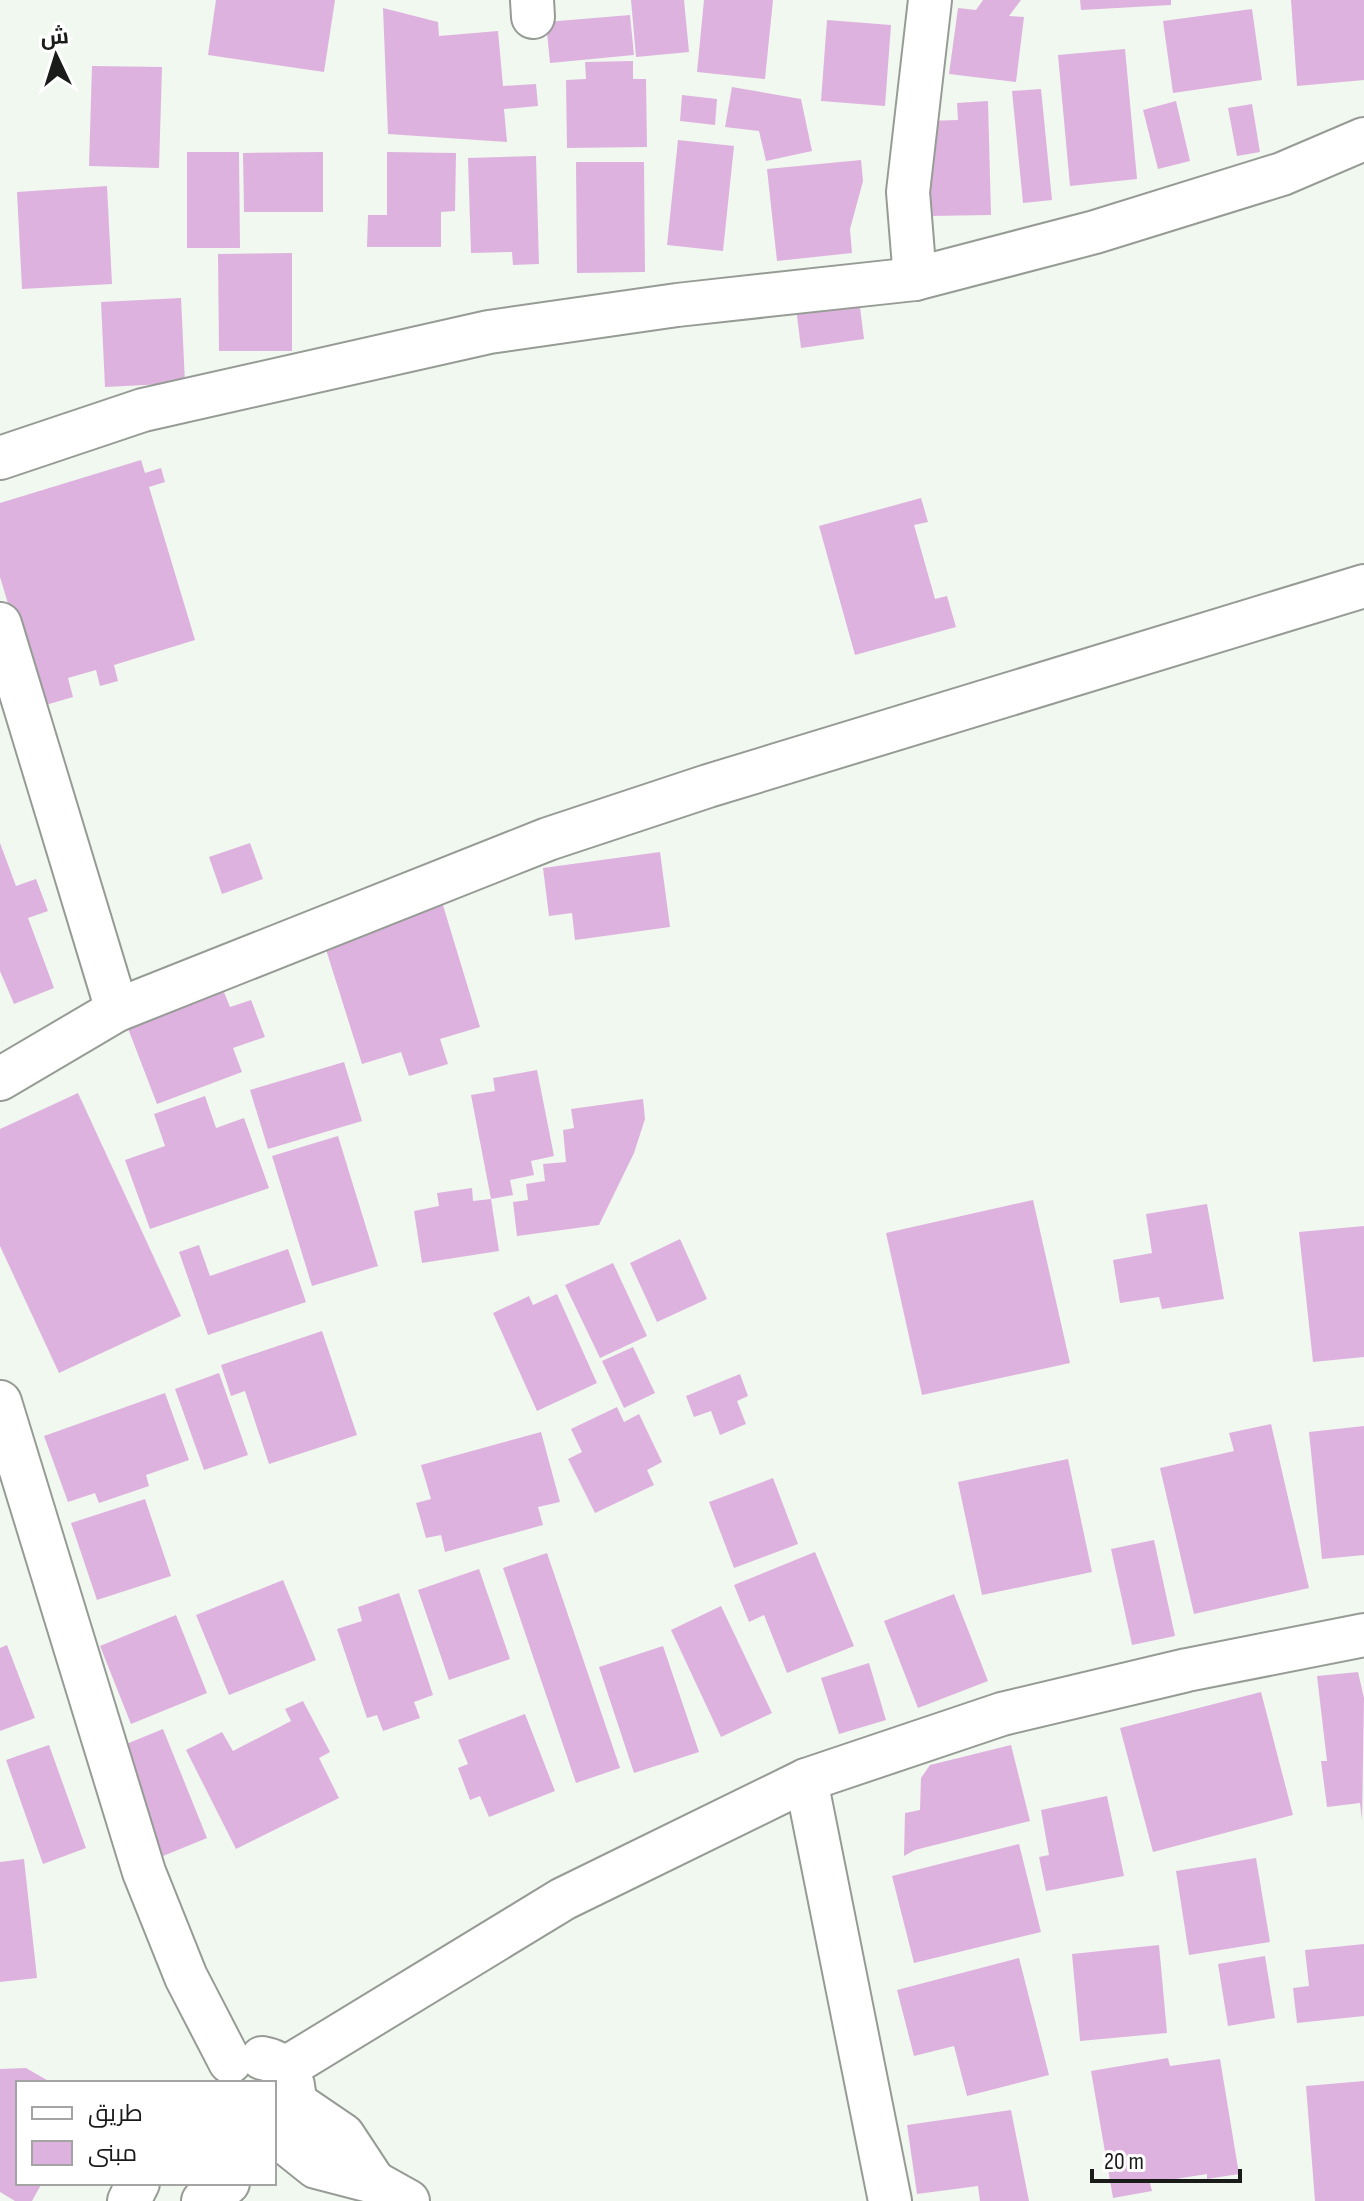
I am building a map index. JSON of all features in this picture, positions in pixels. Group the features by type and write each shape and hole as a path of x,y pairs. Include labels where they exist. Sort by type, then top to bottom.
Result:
{"street":[{"path":"915,279 908,192 930,0"},
{"path":"0,458 143,410 489,332 677,305 915,279 1095,232 1282,174 1364,139"},
{"path":"0,1079 117,1010 548,839 708,786 1364,586"},
{"path":"0,624 117,1010"},
{"path":"0,1402 144,1872 222,2073 248,2056 267,2058 274,2081"},
{"path":"282,2110 563,1899 806,1780 1002,1714 1187,1670 1364,1635"},
{"path":"806,1780 890,2201"},
{"path":"276,2089 282,2110"},
{"path":"282,2110 343,2135 391,2192"},
{"path":"203,2201 225,2185"}],"building":[{"path":"216,0 335,0 324,72 208,55"},
{"path":"631,0 684,0 689,52 636,57"},
{"path":"704,0 773,0 765,79 697,72"},
{"path":"983,0 1021,0 1009,16 1024,17 1016,82 949,74 958,8 976,10"},
{"path":"1080,0 1171,0 1171,5 1081,10"},
{"path":"1291,0 1364,0 1364,80 1297,86"},
{"path":"383,8 438,22 439,36 498,31 503,86 536,84 538,106 504,109 507,142 388,134"},
{"path":"1252,9 1262,80 1173,93 1163,21"},
{"path":"630,15 634,55 550,63 546,22"},
{"path":"827,20 891,25 885,106 821,101"},
{"path":"1125,49 1137,179 1070,186 1058,55"},
{"path":"633,61 633,79 646,79 647,147 567,148 566,80 586,79 585,62"},
{"path":"92,66 162,67 159,168 89,166"},
{"path":"732,87 801,99 812,151 766,161 759,131 725,127"},
{"path":"1041,89 1052,200 1023,203 1012,91"},
{"path":"682,95 717,99 715,125 680,121"},
{"path":"988,101 991,215 930,216 928,121 958,120 957,103"},
{"path":"1176,101 1190,161 1158,169 1143,110"},
{"path":"1252,104 1260,152 1237,156 1228,108"},
{"path":"678,140 734,146 723,251 667,245"},
{"path":"187,152 239,152 240,248 187,248"},
{"path":"323,152 323,212 244,212 243,153"},
{"path":"387,152 456,153 455,211 441,212 441,247 367,247 368,215 387,215"},
{"path":"536,156 539,264 513,265 512,252 471,253 468,158"},
{"path":"861,160 863,181 850,229 852,253 777,261 767,169"},
{"path":"576,162 644,162 645,272 577,273"},
{"path":"107,186 112,284 22,289 17,192"},
{"path":"292,253 292,351 219,351 218,254"},
{"path":"181,298 185,383 105,387 101,302"},
{"path":"859,299 864,339 801,348 796,308"},
{"path":"141,460 145,473 161,468 165,482 149,487 195,640 114,665 118,681 100,686 96,670 68,678 73,697 39,707 0,577 0,503"},
{"path":"921,498 928,522 914,525 935,599 947,596 956,627 855,655 819,526"},
{"path":"0,843 16,886 36,879 48,911 28,918 54,988 14,1004 0,971"},
{"path":"250,843 263,879 222,894 209,857"},
{"path":"660,852 670,927 575,940 572,913 549,916 543,868"},
{"path":"442,902 480,1027 440,1039 448,1064 409,1076 401,1052 362,1064 323,940"},
{"path":"220,982 230,1007 251,1000 265,1037 233,1048 242,1072 157,1104 124,1018"},
{"path":"344,1062 362,1121 268,1149 250,1090"},
{"path":"537,1070 554,1156 531,1161 534,1175 510,1180 513,1195 491,1199 471,1095 495,1091 493,1078"},
{"path":"78,1093 181,1316 59,1373 0,1246 0,1129"},
{"path":"205,1096 216,1128 244,1118 269,1188 150,1229 125,1160 165,1146 154,1114"},
{"path":"643,1099 645,1119 634,1153 599,1225 517,1236 513,1202 528,1200 526,1184 545,1181 543,1164 566,1162 563,1130 574,1128 571,1109"},
{"path":"338,1136 378,1266 312,1286 272,1156"},
{"path":"472,1188 473,1201 491,1199 499,1251 422,1263 414,1211 439,1206 437,1193"},
{"path":"1033,1200 1070,1363 922,1395 886,1233"},
{"path":"1207,1204 1224,1299 1162,1309 1159,1297 1120,1303 1113,1260 1152,1253 1146,1214"},
{"path":"1364,1226 1364,1357 1313,1362 1299,1232"},
{"path":"680,1239 707,1299 657,1322 630,1263"},
{"path":"199,1245 210,1276 288,1249 306,1302 208,1335 179,1252"},
{"path":"613,1263 647,1336 600,1358 565,1285"},
{"path":"557,1294 597,1383 537,1411 493,1313 529,1296 533,1305"},
{"path":"322,1331 357,1435 269,1464 245,1391 231,1396 221,1365"},
{"path":"633,1347 655,1393 624,1408 602,1361"},
{"path":"219,1373 248,1455 204,1470 175,1389"},
{"path":"740,1374 748,1396 737,1401 746,1424 720,1435 711,1411 694,1417 686,1396"},
{"path":"165,1393 189,1460 146,1475 149,1486 99,1503 95,1493 68,1502 44,1436"},
{"path":"617,1407 624,1422 639,1414 662,1462 647,1470 654,1485 595,1513 568,1459 582,1452 571,1429"},
{"path":"1271,1424 1309,1588 1194,1614 1160,1468 1234,1451 1229,1433"},
{"path":"1364,1426 1364,1555 1322,1559 1309,1432"},
{"path":"541,1432 560,1502 538,1507 543,1525 445,1552 441,1535 426,1538 416,1503 431,1499 421,1465"},
{"path":"1068,1459 1092,1572 982,1595 958,1482"},
{"path":"773,1478 798,1544 734,1568 709,1502"},
{"path":"145,1499 171,1576 97,1600 71,1523"},
{"path":"1154,1540 1175,1636 1132,1645 1111,1549"},
{"path":"815,1552 854,1646 787,1673 764,1615 749,1622 734,1585"},
{"path":"547,1553 620,1768 576,1783 503,1568"},
{"path":"479,1569 510,1659 449,1680 418,1590"},
{"path":"283,1580 316,1660 229,1695 196,1615"},
{"path":"399,1593 433,1695 414,1702 420,1718 383,1731 377,1715 367,1718 337,1629 362,1621 358,1607"},
{"path":"954,1594 988,1681 918,1708 884,1621"},
{"path":"721,1606 772,1713 721,1737 671,1630"},
{"path":"176,1615 207,1693 131,1724 100,1646"},
{"path":"7,1645 35,1718 0,1731 0,1648"},
{"path":"663,1646 699,1752 634,1773 599,1667"},
{"path":"869,1663 886,1720 839,1734 821,1678"},
{"path":"1358,1672 1364,1698 1362,1820 1360,1803 1327,1807 1321,1761 1327,1761 1317,1676"},
{"path":"1261,1692 1293,1815 1153,1852 1120,1728"},
{"path":"303,1701 330,1752 319,1758 339,1798 236,1849 186,1750 222,1732 233,1751 291,1721 285,1709"},
{"path":"525,1714 555,1791 489,1817 480,1796 470,1800 458,1768 468,1764 458,1740"},
{"path":"163,1729 207,1838 163,1856 119,1747"},
{"path":"49,1745 86,1848 43,1864 6,1760"},
{"path":"1011,1745 1030,1821 915,1850 904,1856 905,1813 920,1810 921,1778 930,1765"},
{"path":"1107,1796 1124,1876 1046,1891 1039,1857 1049,1855 1041,1810"},
{"path":"1019,1844 1041,1932 914,1963 892,1876"},
{"path":"1256,1858 1270,1942 1189,1955 1176,1871"},
{"path":"24,1859 37,1978 0,1982 0,1862"},
{"path":"1364,1944 1364,2016 1297,2023 1293,1988 1309,1986 1305,1950"},
{"path":"1159,1945 1167,2033 1080,2041 1072,1954"},
{"path":"1265,1956 1275,2018 1228,2026 1218,1964"},
{"path":"1019,1958 1049,2075 967,2096 954,2046 914,2056 897,1990"},
{"path":"1168,2058 1170,2066 1220,2059 1239,2174 1207,2179 1207,2174 1150,2183 1152,2191 1113,2198 1091,2071"},
{"path":"26,2068 49,2081 16,2081 16,2185 41,2185 32,2201 15,2201 0,2192 0,2069"},
{"path":"1364,2081 1364,2201 1315,2201 1306,2086"},
{"path":"1011,2110 1029,2201 980,2201 978,2186 917,2194 907,2125"}]}
